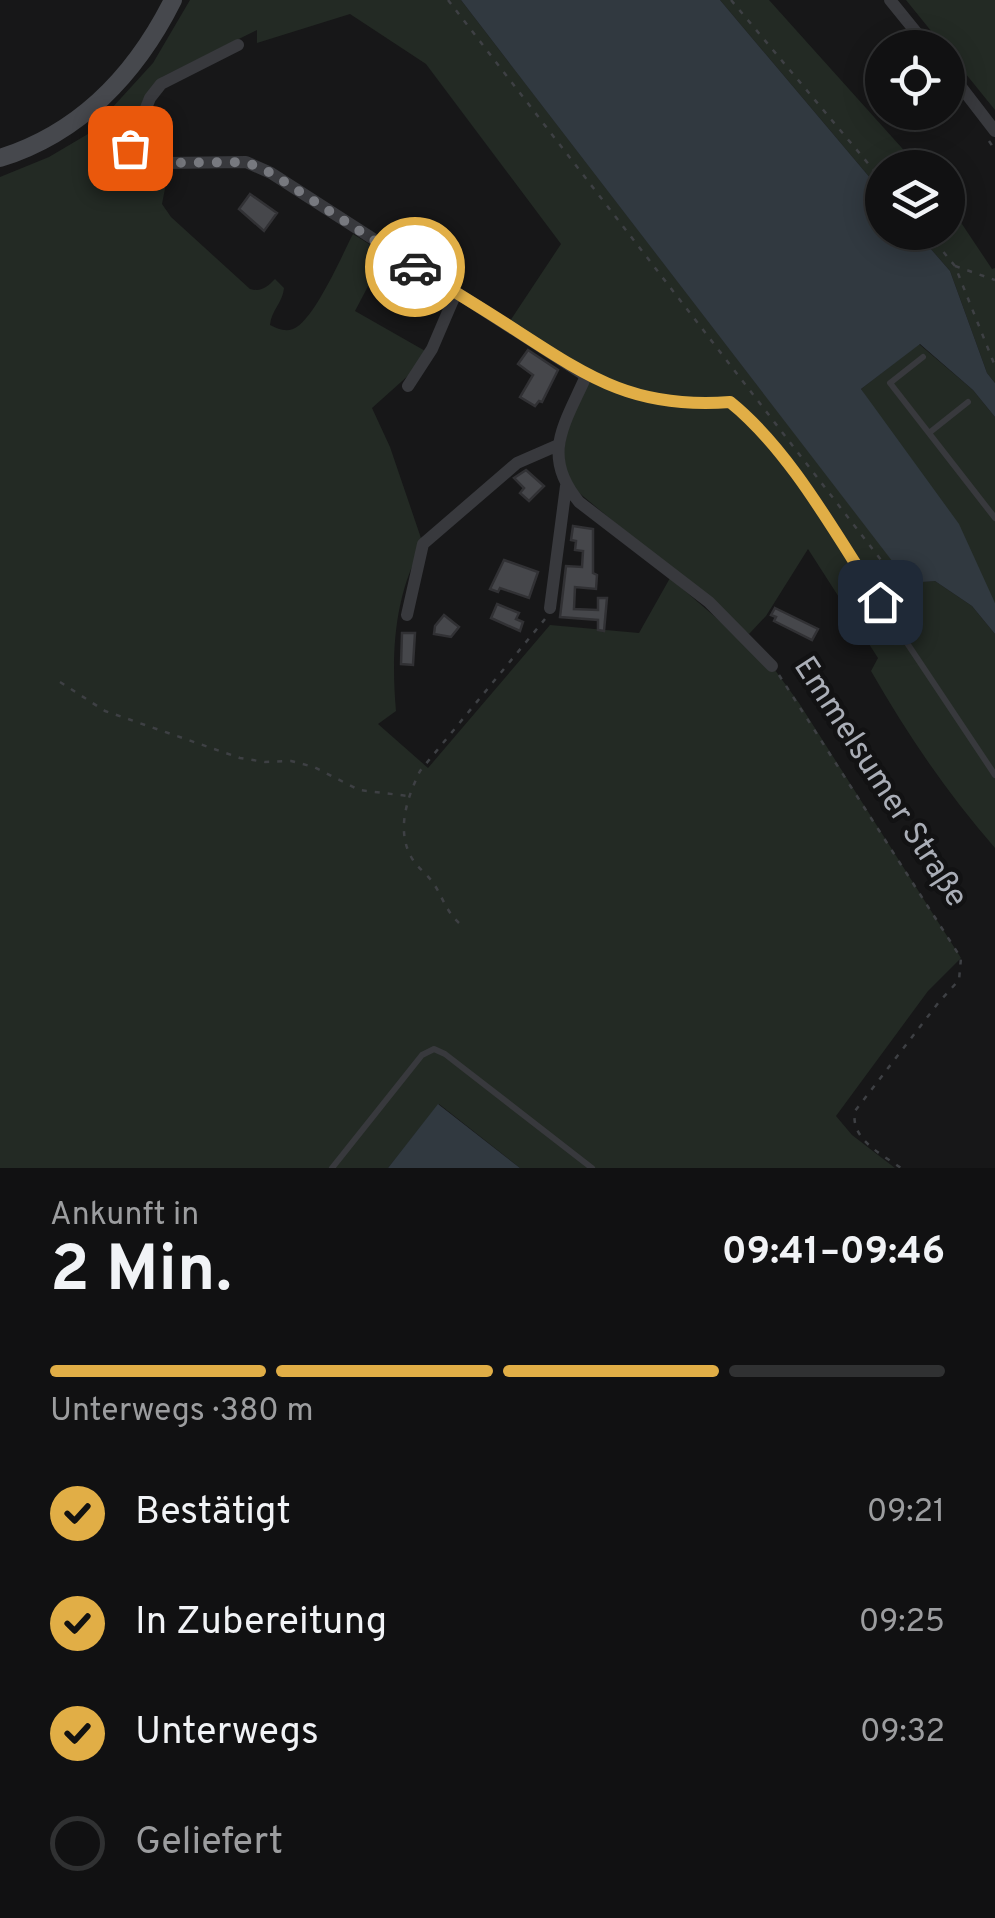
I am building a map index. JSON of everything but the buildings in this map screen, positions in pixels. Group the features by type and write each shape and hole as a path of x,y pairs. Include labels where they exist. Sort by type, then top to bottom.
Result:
{"street":[{"path":"0,158 51,136 112,90 137,61 173,0"},
{"path":"890,0 914,30"},
{"path":"130,148 150,98 160,84 238,45"},
{"path":"965,92 995,131"},
{"path":"88,111 107,133 164,163 246,162 271,173 586,376 556,446 566,486 550,608"},
{"path":"408,386 432,349 456,293"},
{"path":"407,615 422,544 517,463 556,446"},
{"name":"Emmelsumer Straße","path":"566,486 579,502 709,602 772,666"}],"lane":[{"path":"923,357 890,383 995,518"},
{"path":"586,376 659,400 730,402 752,419 801,484 995,775"},
{"path":"929,433 968,402"},
{"path":"332,1168 422,1055 434,1049 592,1168"}],"path":[{"path":"448,0 898,582 900,632"},
{"path":"730,0 865,160"},
{"path":"942,250 955,266 990,362 995,366"},
{"path":"955,266 995,280"},
{"path":"730,402 749,390"},
{"path":"458,923 404,842 409,796 420,771 542,626 550,608"},
{"name":"Emmelsumer Straße","path":"772,666 961,958 960,980 938,1002 855,1111 852,1123 856,1132 900,1168"},
{"path":"60,682 105,711 240,758 291,761 359,790 409,796"}],"shaded area":[{"path":"190,0 461,0 909,582 935,581 972,606 995,634 995,848 944,784 899,718 871,671 878,658 808,549 766,616 749,634 572,487 562,465 568,422 592,375 510,321 561,244 426,64 350,14 257,43 257,30 162,77 128,142 101,120 153,63"},
{"path":"461,0 720,0 865,172 865,250 932,250 950,271 987,373 995,383 995,417 973,390 920,344 861,389 959,524 995,603 995,634 972,606 935,581 909,583"},
{"path":"720,0 769,0 865,107 865,130 886,130 904,150 865,150 865,172"},
{"path":"906,0 995,0 995,110 965,73 965,30 930,30"},
{"path":"93,131 149,166 169,168 162,204 171,217 250,289 264,288 275,279 284,288 270,325 276,328 293,329 310,314 353,234 385,254 355,311 427,352 420,365 372,408 390,447 423,544 400,604 394,668 396,711 378,724 428,768 550,625 639,633 670,578 772,666 961,958 928,991 836,1116 852,1135 895,1168 520,1168 439,1104 388,1168 0,1168 0,177 49,157"},
{"path":"965,228 995,268 995,383 987,373 950,271 932,250 965,250"},
{"path":"919,344 973,390 995,417 995,603 861,389"},
{"path":"438,1104 520,1168 388,1168"}],"way so far":[{"path":"130,148 164,163 246,162 271,173 415,267"}],"route":[{"path":"415,267 586,376 659,400 730,402 752,419 801,484 880,602"}]}
